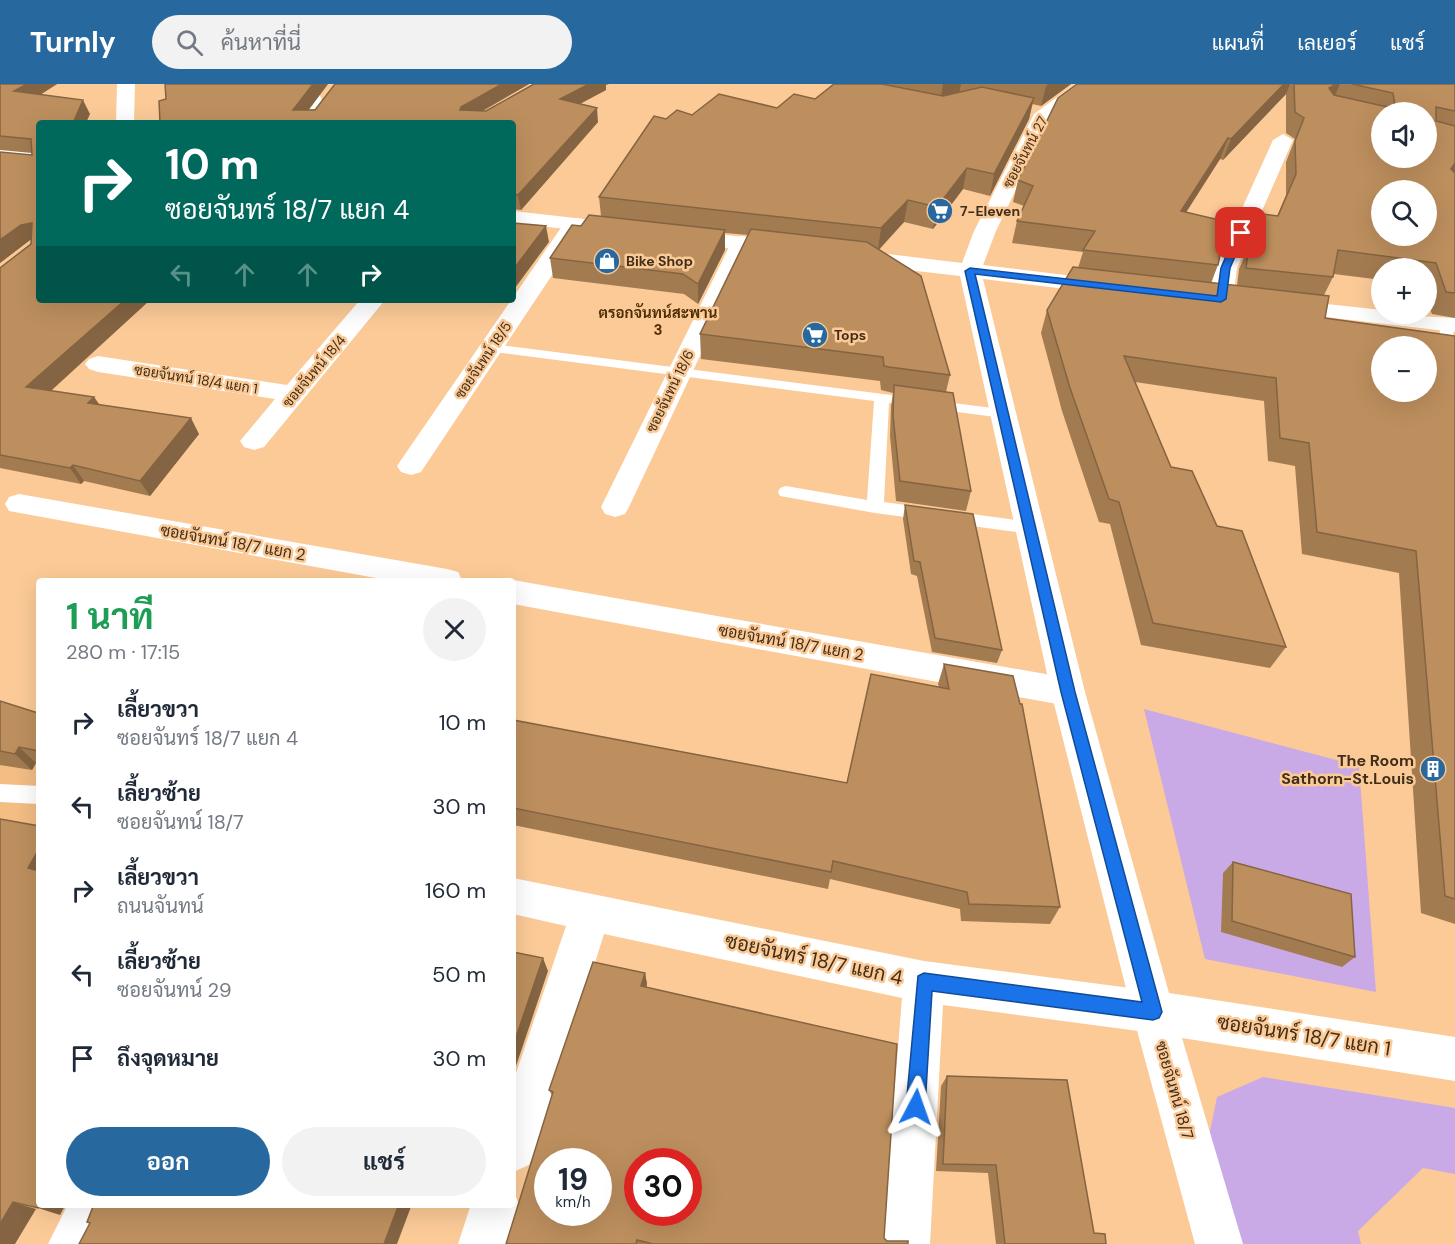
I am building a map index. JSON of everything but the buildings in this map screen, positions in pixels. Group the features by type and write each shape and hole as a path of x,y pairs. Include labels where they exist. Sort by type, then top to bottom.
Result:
{"street":[{"path":"124,120 126,84"},
{"path":"307,84 318,111"},
{"name":"ซอยจันทน์ 27","path":"970,271 985,231 1043,114 1088,84"},
{"path":"1023,110 1043,114"},
{"path":"1221,299 1226,268 1283,140"},
{"path":"0,157 36,153"},
{"path":"0,157 36,162"},
{"path":"516,217 809,251"},
{"name":"ซอยจันทน์ 18/5","path":"411,466 575,224"},
{"name":"ซอยจันทน์ 18/6","path":"615,507 742,243"},
{"path":"832,254 1126,289"},
{"name":"ซอยจันทน์ 18/7","path":"970,271 1068,692 1153,1012 1219,1244"},
{"path":"1197,297 1451,325"},
{"name":"ซอยจันทน์ 18/4","path":"254,441 370,303"},
{"name":"ซอยจันทน์ 18/4 แยก 1","path":"98,364 294,394"},
{"name":"ซอยจันทน์ 18/7 แยก 2","path":"19,504 436,578"},
{"name":"ซอยจันทน์ 18/7 แยก 2","path":"516,593 1068,692"},
{"name":"ซอยจันทร์ 18/7 แยก 4","path":"516,897 924,982 1153,1012"},
{"path":"516,1140 591,911"},
{"path":"906,1244 924,982"},
{"name":"ซอยจันทร์ 18/7 แยก 1","path":"1153,1012 1455,1059"},
{"path":"72,1244 92,1208"},
{"path":"482,1244 494,1208"}],"lane":[{"path":"1451,325 1455,391"},
{"path":"492,348 678,374 1003,413"},
{"path":"875,507 882,397"},
{"path":"786,492 875,507 1030,528"},
{"path":"0,793 36,795"}],"shaded area":[{"path":"0,706 36,718 36,910 0,981"},
{"path":"1144,709 1359,766 1376,992 1205,959"},
{"path":"1263,1077 1455,1108 1455,1174 1423,1168 1358,1231 1361,1244 1237,1244 1208,1141 1217,1097"}],"place":[{"name":"7-Eleven","path":"940,211"},
{"name":"Bike Shop","path":"607,261"},
{"name":"Tops","path":"815,335"},
{"name":"The Room Sathorn-St.Louis","path":"1433,769"}],"district":[{"name":"ตรอกจันทน์สะพาน 3","path":"658,322"}],"route":[{"path":"916,1107 924,982 1153,1012 1068,692 970,271 1221,299 1226,268 1241,233"}]}
